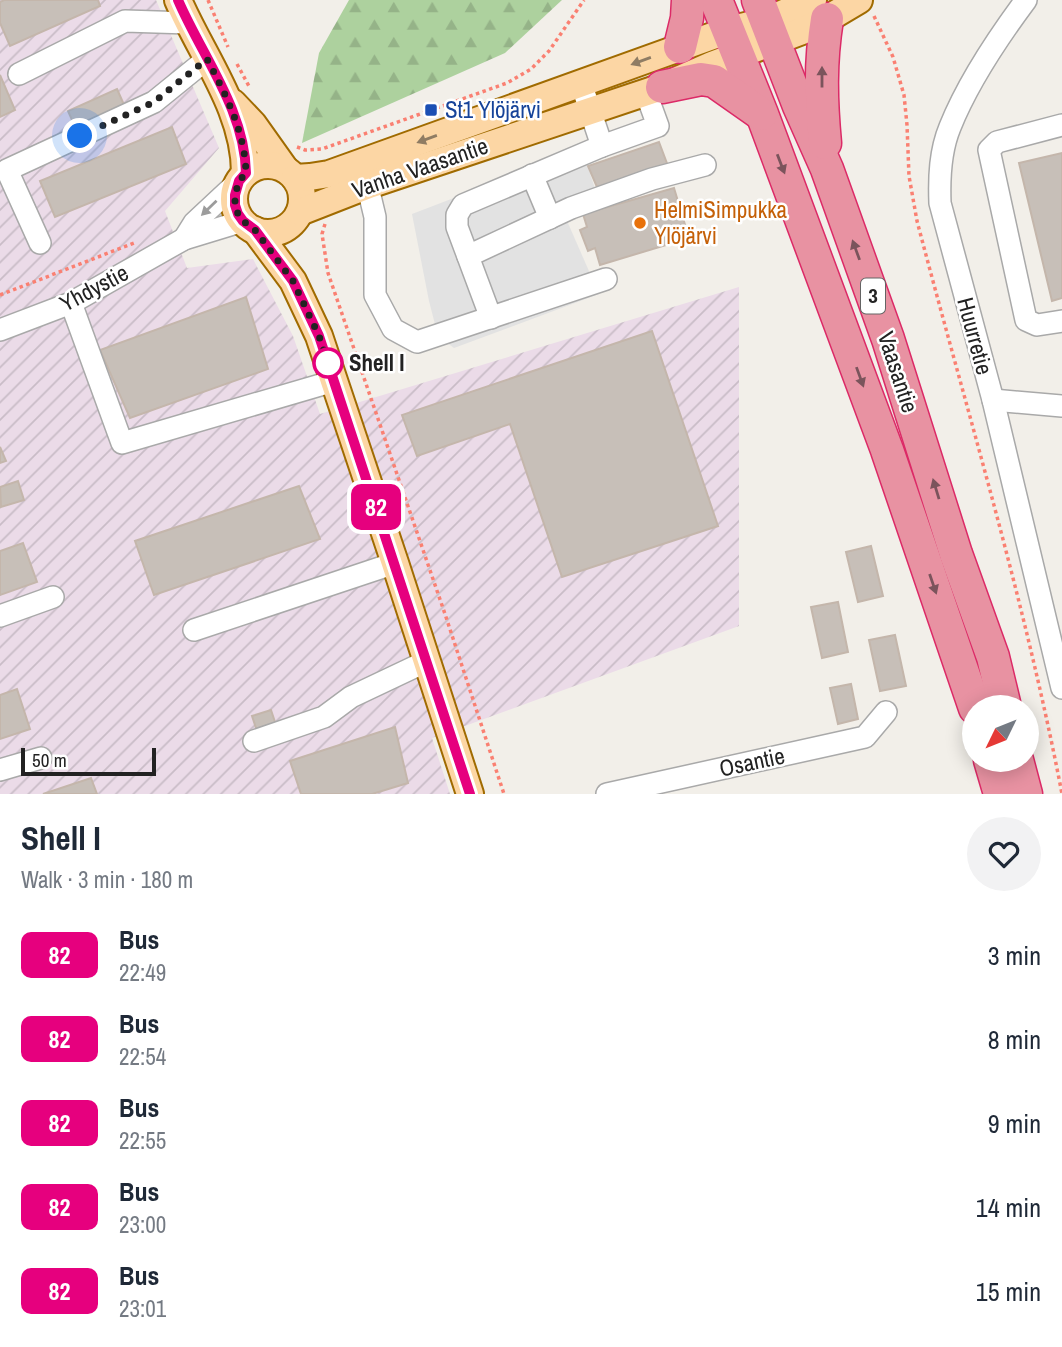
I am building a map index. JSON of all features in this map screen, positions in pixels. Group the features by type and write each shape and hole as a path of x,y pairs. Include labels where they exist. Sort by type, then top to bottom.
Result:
{"highway":[{"path":"680,47 688,0"},
{"name":"Vaasantie","path":"716,0 762,114 887,450 971,695"},
{"path":"820,10 822,105 827,169"},
{"name":"Vaasantie","path":"766,21 827,169 888,339 956,554 993,657 1002,695"},
{"path":"654,90 701,79 714,80 762,114"},
{"path":"994,772 1000,794"},
{"path":"1020,772 1026,794"}],"main road":[{"path":"733,42 766,21 865,4"},
{"path":"183,12 218,55 245,157 235,205 293,281 319,336 470,794"},
{"name":"Vanha Vaasantie","path":"289,164 310,177 365,174 591,112 654,90 733,42"},
{"name":"Vanha Vaasantie","path":"295,218 337,197 365,174 581,83 680,47 733,42"},
{"path":"227,96 289,164 302,194 302,204 288,240 293,281"},
{"path":"242,177 262,165 289,164"},
{"path":"249,225 266,232 275,232 295,218"}],"street":[{"name":"Huurretie","path":"1026,0 986,59 949,128 939,177 940,203 993,400 1062,688"},
{"path":"19,74 125,21 183,12"},
{"path":"40,243 7,170 154,102 218,55"},
{"path":"581,83 602,146"},
{"path":"491,318 457,227 457,215 463,205 602,146 658,126 654,90"},
{"path":"1062,125 997,142 989,150 1026,320 1037,325 1062,321"},
{"path":"468,256 571,208 652,179 705,165"},
{"path":"365,174 375,217 375,295 393,329 417,342 606,279"},
{"path":"532,175 550,218"},
{"name":"Yhdystie","path":"184,239 194,223 242,177"},
{"name":"Yhdystie","path":"0,330 71,303 184,239 249,225"},
{"path":"71,303 122,443 334,381"},
{"path":"993,400 1062,406"},
{"path":"194,630 395,563"},
{"path":"0,616 52,597"},
{"path":"254,741 324,718 351,697 427,661"},
{"name":"Osantie","path":"607,794 865,737 886,712"},
{"path":"0,770 41,758"}],"path":[{"path":"208,0 218,55"},
{"path":"289,164 305,150 322,149 507,83 531,69 549,51 584,0"},
{"path":"865,4 893,57 904,95 909,176 917,221 1014,583 1059,766 1062,794"},
{"path":"236,62 254,95"},
{"path":"337,197 339,211 326,219 322,234 328,273 505,794"},
{"path":"0,295 142,239"}],"shaded area":[{"path":"0,0 156,0 219,148 165,211 187,268 253,259 293,336 320,414 739,287 739,626 432,738 450,794 0,794"},
{"path":"582,149 599,201 564,214 599,294 454,348 438,336 412,214"}],"green space":[{"path":"349,0 562,0 505,53 302,143 319,53"}],"building":[{"path":"98,0 100,6 10,46 0,23 0,2"},
{"path":"0,75 15,110 0,117"},
{"path":"117,89 125,107 76,129 68,111"},
{"path":"172,127 186,164 55,217 40,181"},
{"path":"659,142 668,166 597,187 588,166"},
{"path":"1062,153 1062,298 1052,301 1019,163"},
{"path":"674,188 689,238 600,265 595,248 588,251 580,230 587,227 583,214"},
{"path":"246,297 268,369 130,418 100,350"},
{"path":"652,331 718,526 562,577 510,424 417,456 402,415"},
{"path":"0,447 6,461 0,463"},
{"path":"18,481 24,500 1,507 0,487"},
{"path":"299,486 320,539 154,595 135,541"},
{"path":"23,543 37,582 0,595 0,551"},
{"path":"871,546 883,596 858,602 846,552"},
{"path":"838,602 848,652 822,658 811,607"},
{"path":"895,635 906,686 880,691 869,640"},
{"path":"851,684 858,719 838,724 830,688"},
{"path":"17,689 30,729 0,739 0,695"},
{"path":"271,710 276,725 257,731 252,716"},
{"path":"395,727 408,783 372,794 301,794 290,761"},
{"path":"91,778 97,794 43,794"}],"bus line":[{"name":"82","path":"178,0 227,96 239,131 246,173 236,188 235,205 238,214 255,230 293,281 319,336 470,794"}],"place":[{"name":"St1 Ylöjärvi","path":"431,110"},
{"name":"HelmiSimpukka Ylöjärvi","path":"640,223"},
{"name":"Shell I","path":"328,363"}],"route":[{"path":"80,136 154,102 207,59 227,96 245,157 246,173 239,181 235,195 238,214 255,230 293,281 319,336 328,363"}]}
